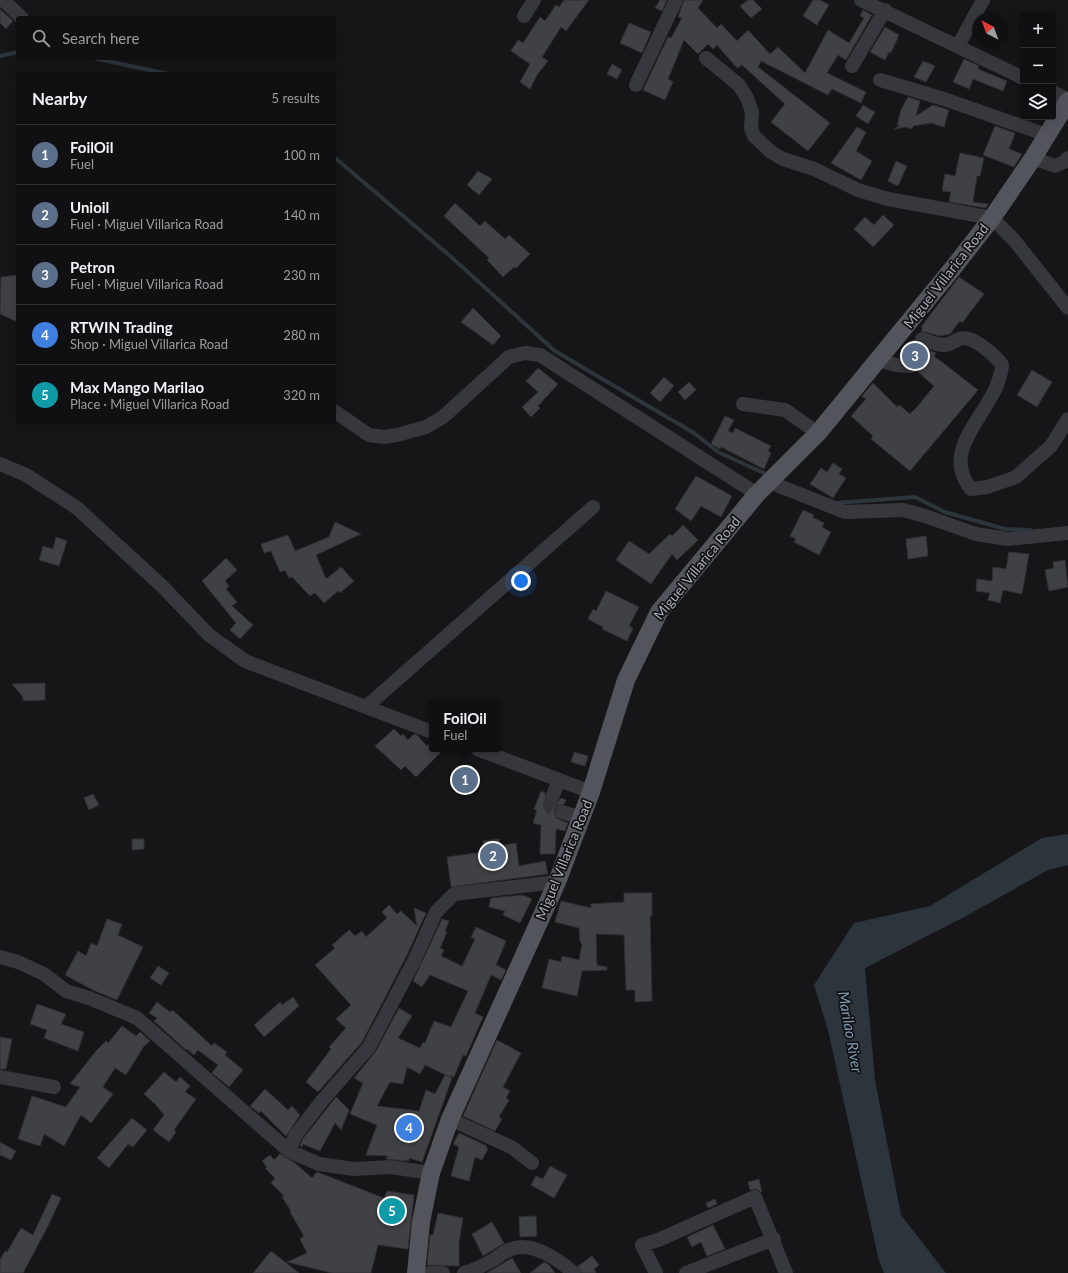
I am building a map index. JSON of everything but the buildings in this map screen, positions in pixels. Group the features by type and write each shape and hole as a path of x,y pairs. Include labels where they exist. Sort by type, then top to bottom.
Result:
{"main road":[{"name":"Miguel Villarica Road","path":"416,1273 421,1222 431,1173 450,1119 557,882 591,792 626,680 658,612 763,488 818,433 906,327 992,218 1047,136 1063,122 1068,101"}],"street":[{"path":"3,0 20,16"},
{"path":"524,16 534,0"},
{"path":"636,85 676,0"},
{"path":"861,0 885,10 1020,77"},
{"path":"958,46 983,0"},
{"path":"852,66 885,10"},
{"path":"706,58 739,85 747,98 752,112 751,128 754,136 772,152 783,159 814,169 858,190 888,199 992,218 1014,240 1068,308"},
{"path":"880,80 944,99 1047,136"},
{"path":"1056,94 1068,101"},
{"path":"1033,158 1055,166 1066,161 1068,158"},
{"path":"906,327 922,344 948,344 962,338 971,339 997,358 1002,365 997,384 961,449 959,468 962,478 971,489 987,487 1016,477 1051,446 1068,419"},
{"path":"336,412 369,435 384,437 426,427 443,417 509,356 525,353 540,355 763,488 845,512 904,510 976,534 1008,539 1068,533"},
{"path":"878,360 896,365 911,366"},
{"path":"743,404 785,410 818,433"},
{"path":"0,464 26,475 77,508 162,586 209,635 245,661 429,731"},
{"path":"366,707 592,507"},
{"path":"485,752 591,792"},
{"path":"553,795 559,780"},
{"path":"562,812 581,818"},
{"path":"289,1151 295,1136 321,1102 369,1047 393,1004 436,912 454,894 557,882"},
{"path":"0,958 18,962 44,974 66,992 89,998 137,1018 289,1151 319,1164 354,1169 391,1166 431,1173"},
{"path":"0,1077 54,1087"},
{"path":"450,1119 514,1148 532,1163"},
{"path":"656,1273 642,1245 658,1240 755,1197 774,1238 786,1273"},
{"path":"686,1273 774,1238"},
{"path":"464,1273 492,1261 510,1249 522,1248 534,1249 550,1256 574,1273"},
{"path":"430,1273 444,1273"}],"water":[{"name":"Marilao River","path":"1068,834 1068,865 1048,870 968,915 865,968 875,1080 901,1215 946,1273 884,1273 879,1261 828,1030 814,985 854,923 930,906 1042,838"}],"waterway":[{"path":"0,56 16,52"},
{"path":"102,60 159,72"},
{"path":"336,159 449,255 555,351 694,433 718,452 766,474"},
{"path":"835,503 915,497 945,512 1005,529 1030,530"}],"tunnel":[{"path":"911,366 923,350"},
{"path":"553,795 550,804 552,808 562,812"}],"place":[{"name":"Petron","path":"915,356"},
{"name":"FoilOil","path":"465,780"},
{"name":"Unioil","path":"493,856"},
{"name":"RTWIN Trading","path":"409,1128"},
{"name":"Max Mango Marilao","path":"392,1211"}]}
